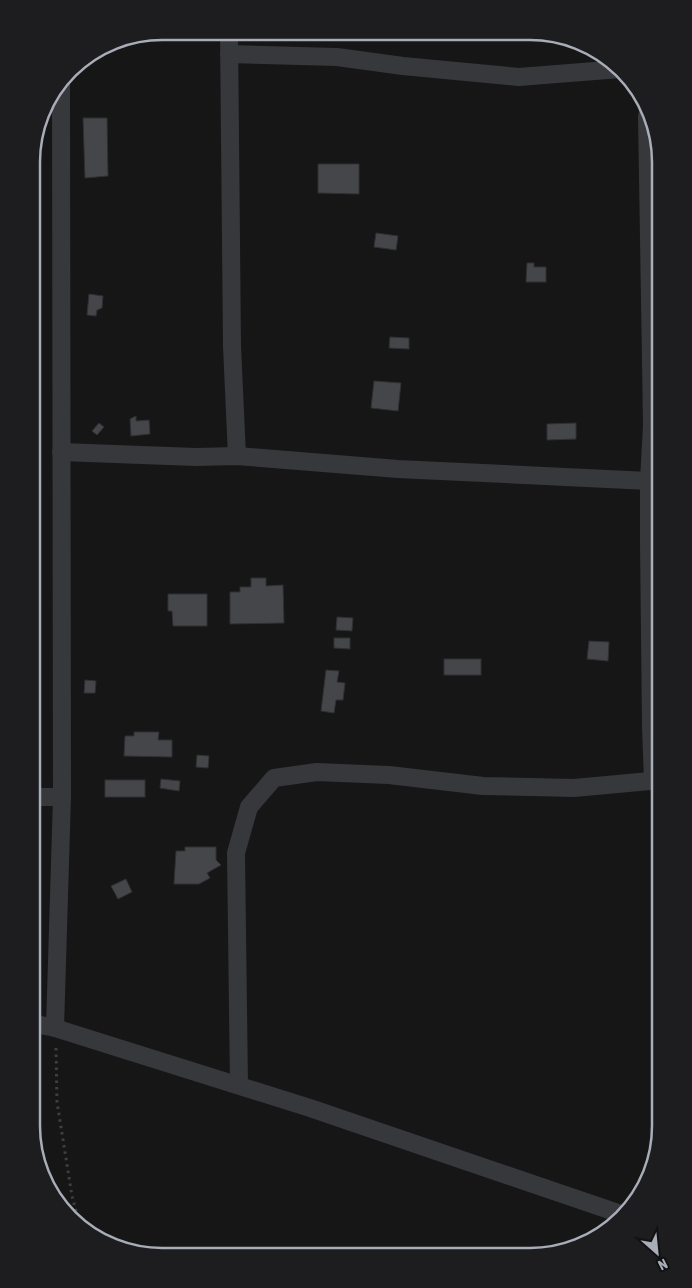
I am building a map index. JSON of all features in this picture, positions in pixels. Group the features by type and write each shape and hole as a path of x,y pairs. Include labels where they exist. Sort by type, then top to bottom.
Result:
{"street":[{"path":"229,40 232,346 237,456"},
{"path":"229,54 337,57 403,66 519,77 610,70"},
{"path":"55,1028 62,797 61,94"},
{"path":"647,128 652,416 649,481 652,735"},
{"path":"61,452 196,457 237,456 398,470 649,481"},
{"path":"239,1085 236,853 249,807 274,778 316,772 389,775 483,786 574,788 652,780"},
{"path":"40,798 62,797"},
{"path":"40,1025 239,1085 616,1212"}],"path":[{"path":"55,1028 57,1102 76,1212"}],"building":[{"path":"83,118 107,118 108,176 85,178"},
{"path":"318,164 359,164 359,194 318,193"},
{"path":"376,233 398,236 396,250 374,247"},
{"path":"527,263 534,263 534,267 546,267 546,282 526,282"},
{"path":"89,294 103,296 102,308 97,310 96,316 87,315"},
{"path":"390,337 409,338 409,349 389,348"},
{"path":"374,381 401,383 398,411 371,408"},
{"path":"136,416 136,421 149,420 150,434 131,436 130,419"},
{"path":"99,423 104,427 97,435 92,431"},
{"path":"576,423 576,439 547,440 547,424"},
{"path":"251,578 266,578 266,586 283,585 284,623 230,624 230,592 240,592 240,587 251,587"},
{"path":"168,594 207,594 207,626 173,626 172,611 168,611"},
{"path":"337,617 353,618 352,631 336,630"},
{"path":"334,638 350,638 350,649 334,648"},
{"path":"589,641 609,642 608,661 587,659"},
{"path":"444,659 481,659 481,675 444,675"},
{"path":"326,670 339,671 337,682 345,683 343,700 336,700 334,713 321,711"},
{"path":"85,680 96,681 95,693 84,693"},
{"path":"134,732 159,732 158,740 172,740 172,757 124,756 125,736 134,736"},
{"path":"197,755 209,756 208,768 196,767"},
{"path":"161,779 180,781 179,791 160,788"},
{"path":"105,780 145,780 145,797 105,797"},
{"path":"185,847 216,847 216,860 221,865 207,873 210,878 199,884 174,884 176,851 185,851"},
{"path":"126,879 132,892 118,899 111,886"}]}
